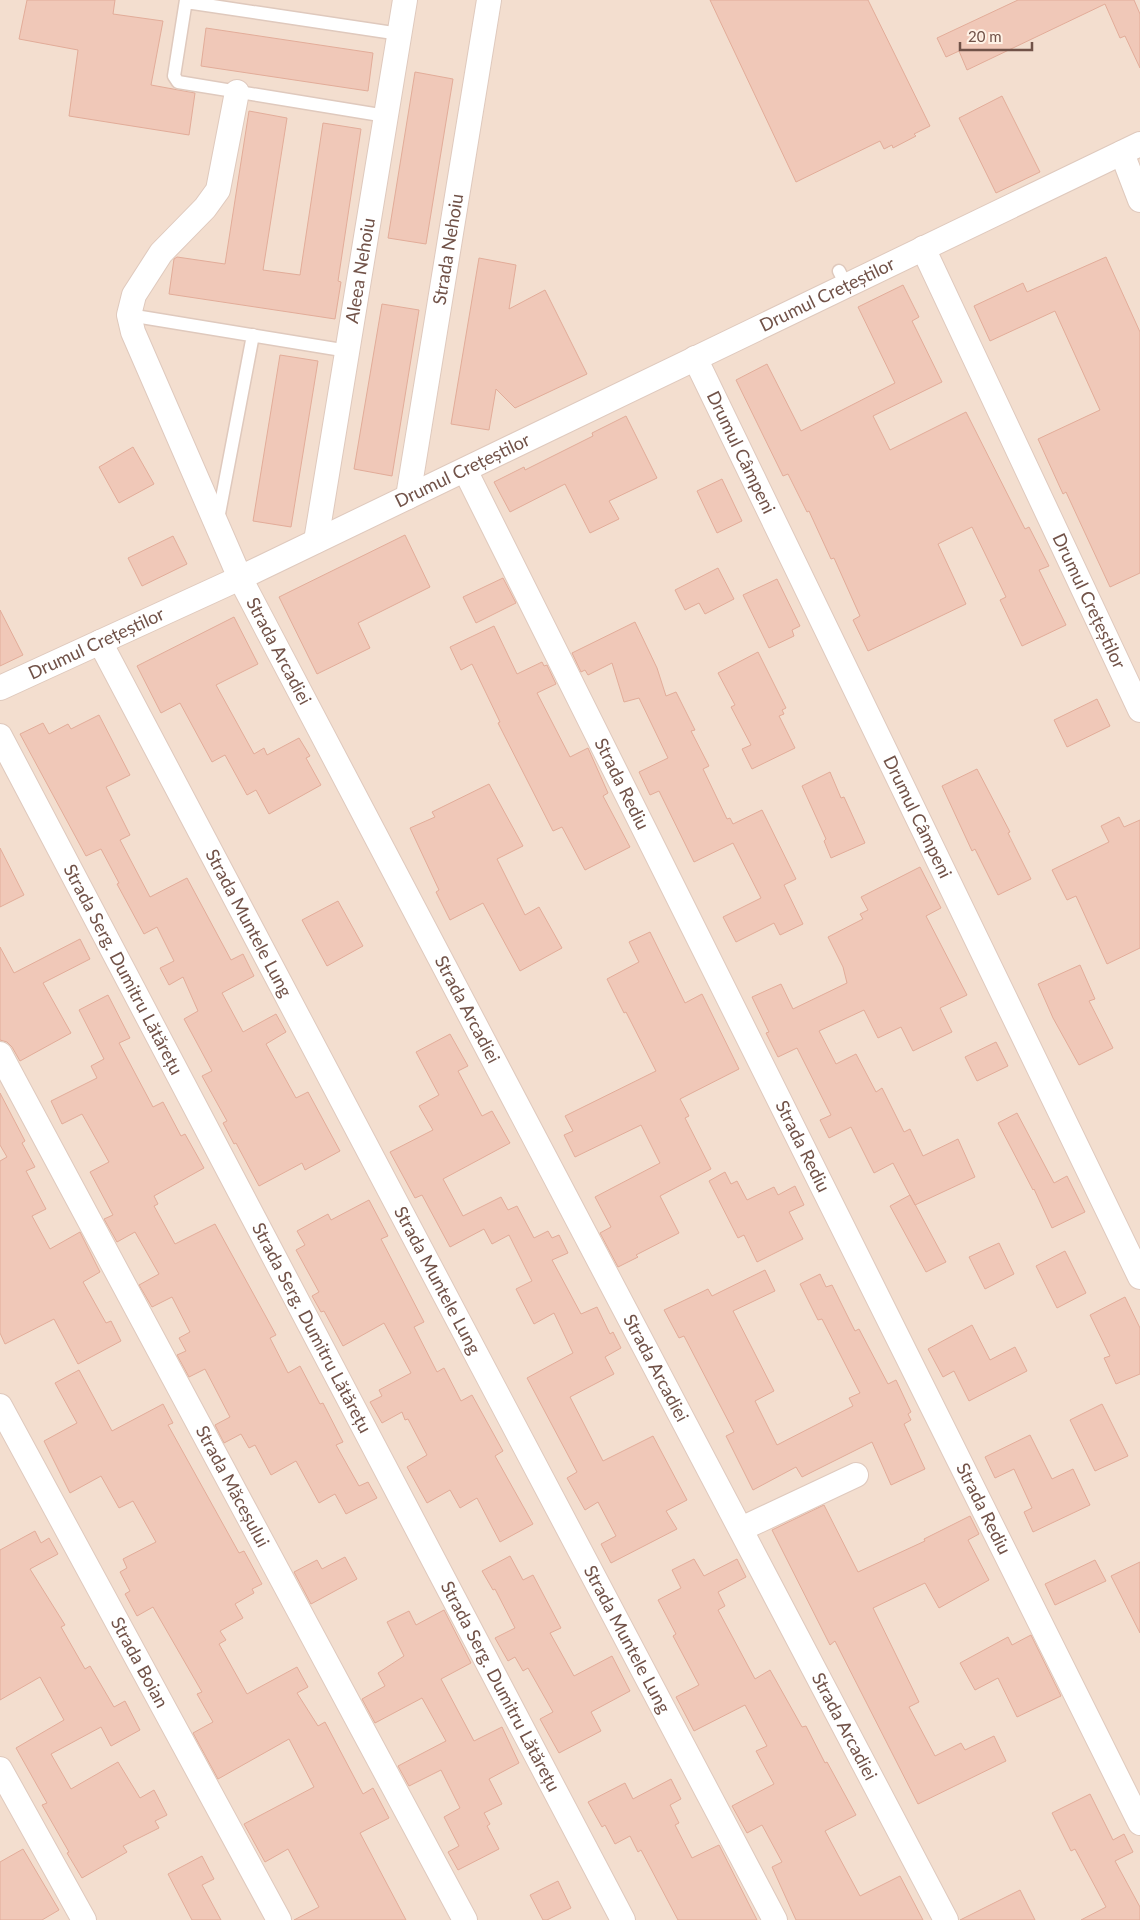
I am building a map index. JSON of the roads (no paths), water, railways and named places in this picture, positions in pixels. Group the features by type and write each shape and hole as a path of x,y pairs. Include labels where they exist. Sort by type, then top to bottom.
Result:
{"street":[{"name":"Aleea Nehoiu","path":"316,541 406,0"},
{"name":"Strada Nehoiu","path":"408,497 488,0"},
{"path":"129,315 134,295 161,253 205,208 218,190 237,92"},
{"name":"Drumul Crețeștilor","path":"0,688 240,578 465,470 695,358 842,278 923,248 1131,148"},
{"path":"1131,148 1140,200"},
{"name":"Drumul Crețeștilor","path":"923,248 1140,710"},
{"name":"Strada Arcadiei","path":"129,315 133,332 240,578 946,1920"},
{"name":"Drumul Câmpeni","path":"695,358 1140,1277"},
{"name":"Strada Rediu","path":"465,470 1140,1823"},
{"name":"Strada Muntele Lung","path":"100,642 775,1920"},
{"name":"Strada Serg. Dumitru Lătărețu","path":"0,736 623,1920"},
{"name":"Strada Măceșului","path":"0,1054 465,1920"},
{"name":"Strada Boian","path":"0,1406 279,1920"},
{"path":"741,1529 856,1475"},
{"path":"0,1768 84,1920"}],"lane":[{"path":"386,116 178,82 174,76 186,1 400,34"},
{"path":"129,315 348,351"},
{"path":"216,525 253,335"}]}
